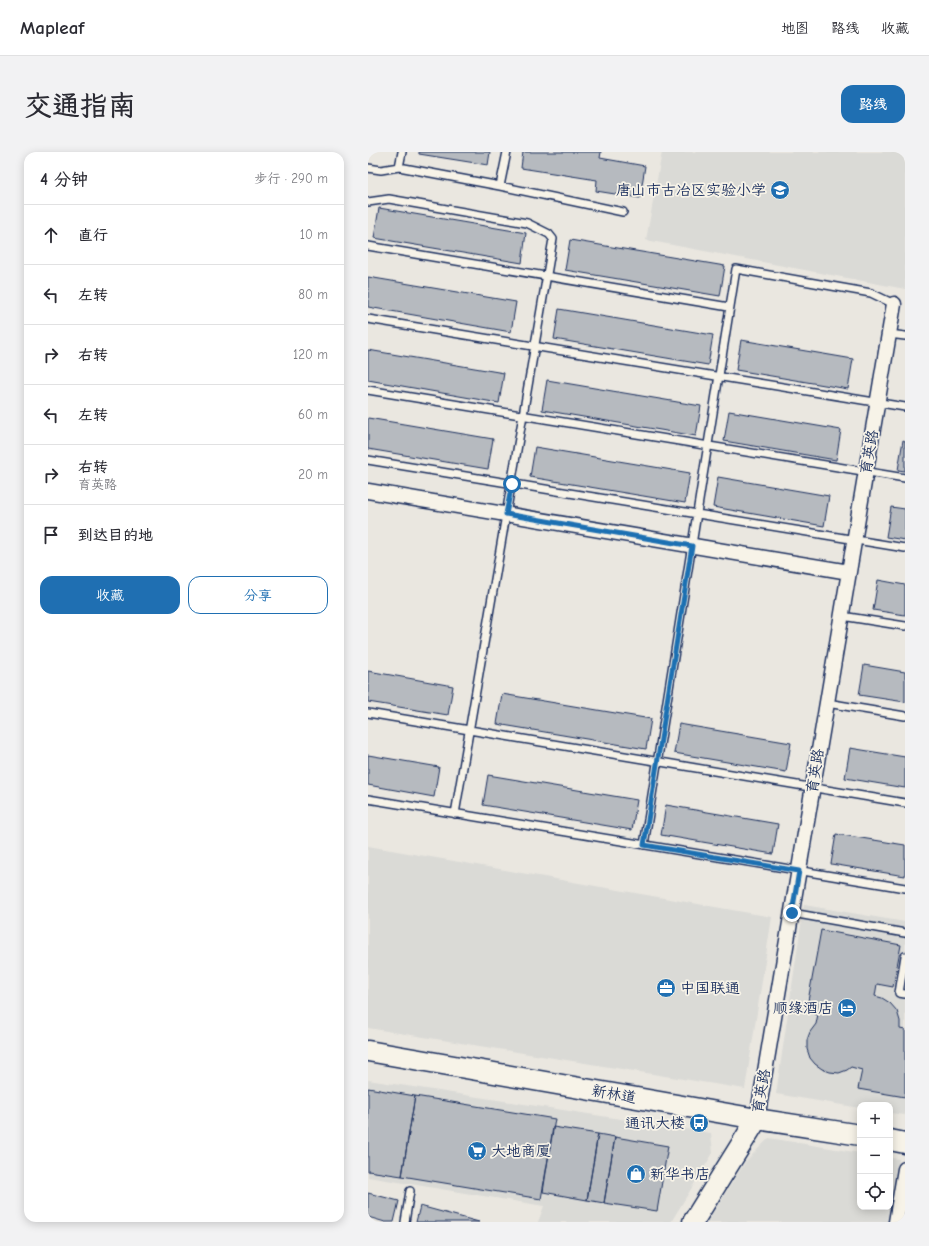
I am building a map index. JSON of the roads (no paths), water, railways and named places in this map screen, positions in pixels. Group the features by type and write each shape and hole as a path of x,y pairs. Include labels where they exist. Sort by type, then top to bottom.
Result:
{"street":[{"name":"育英路","path":"693,1222 757,1119 894,304"},
{"path":"368,491 849,572"},
{"name":"新林道","path":"368,1051 757,1119 857,1135"},
{"path":"893,1141 905,1143"},
{"path":"896,1222 905,1169"}],"lane":[{"path":"399,167 402,152"},
{"path":"500,186 506,152"},
{"path":"368,168 381,170 399,167 500,186 623,212"},
{"path":"368,202 389,199 527,223 549,234 553,239 455,814"},
{"path":"368,246 729,307"},
{"path":"644,845 736,269 871,293 894,304"},
{"path":"368,319 905,407"},
{"path":"889,334 905,336"},
{"path":"368,390 905,478"},
{"path":"368,460 905,548"},
{"path":"842,616 905,626"},
{"path":"827,703 905,716"},
{"path":"368,713 905,803"},
{"path":"368,799 905,888"},
{"path":"792,913 905,933"},
{"path":"905,956 899,993 905,994"},
{"path":"405,1222 410,1191"}],"place":[{"name":"唐山市古冶区实验小学","path":"780,190"},
{"name":"中国联通","path":"666,988"},
{"name":"顺缘酒店","path":"847,1008"},
{"name":"通讯大楼","path":"699,1123"},
{"name":"大地商厦","path":"477,1151"},
{"name":"新华书店","path":"636,1174"}]}
